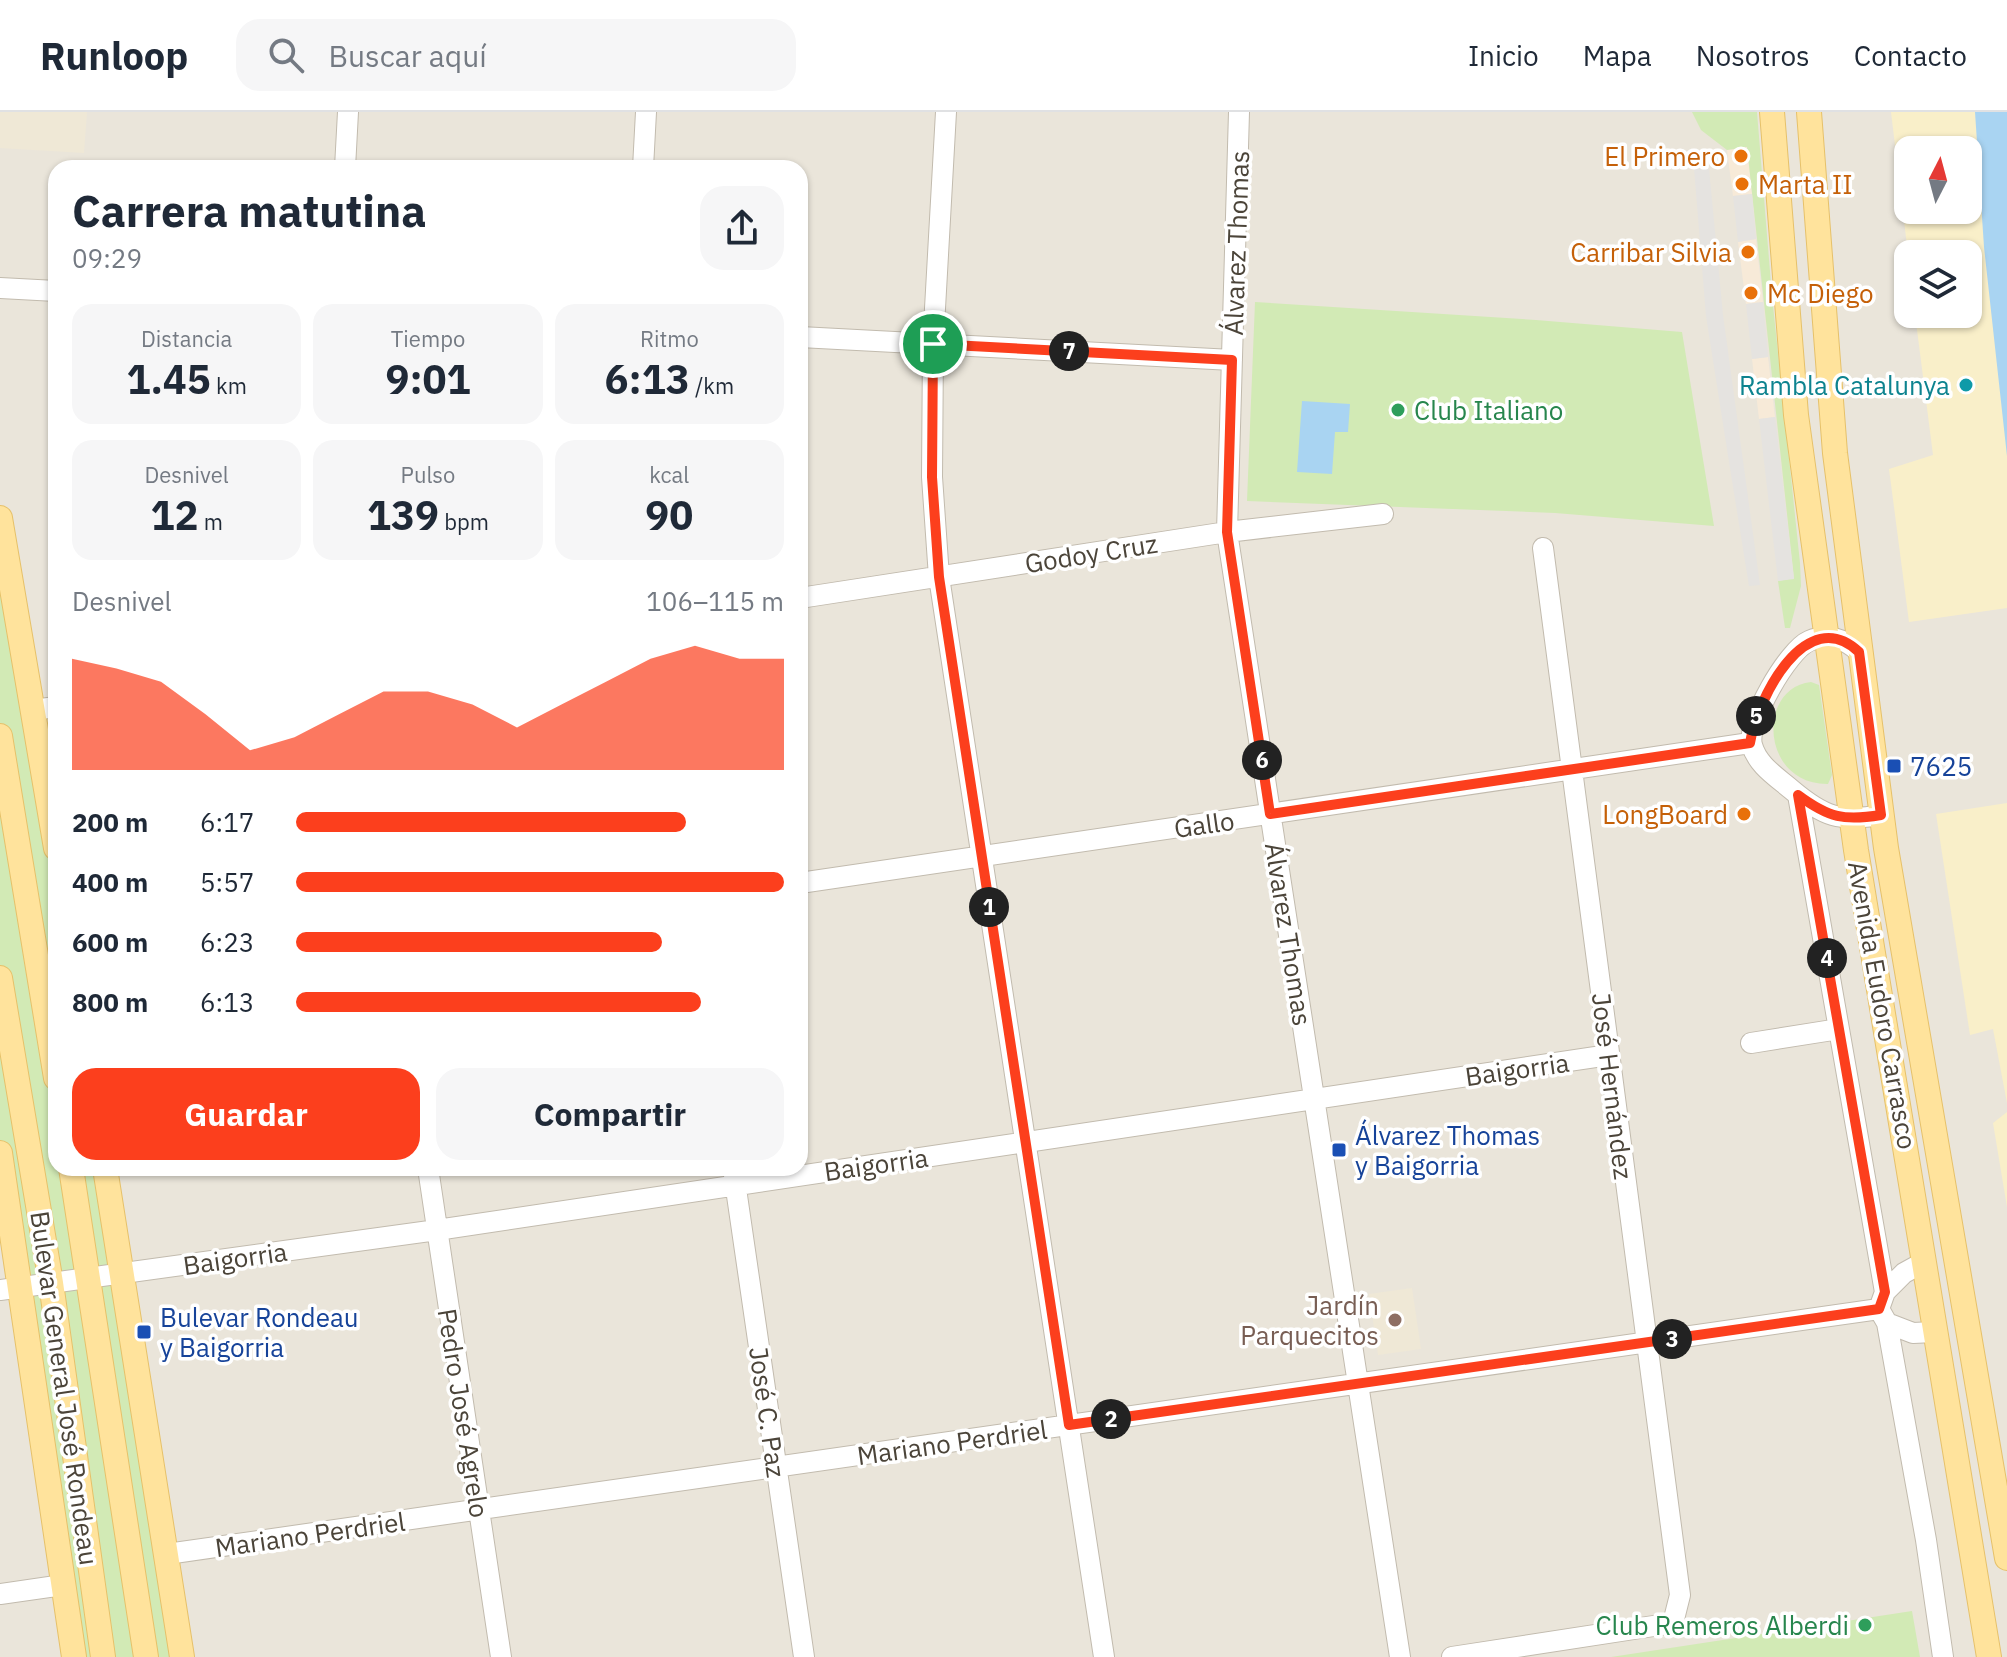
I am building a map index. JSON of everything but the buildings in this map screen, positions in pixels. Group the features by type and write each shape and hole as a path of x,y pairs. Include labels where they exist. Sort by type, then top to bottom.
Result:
{"main road":[{"name":"Avenida Eudoro Carrasco","path":"1772,112 1796,415 1852,820 1989,1657"},
{"name":"Avenida Eudoro Carrasco","path":"1809,112 1835,453 1881,815 2007,1558"},
{"path":"0,518 44,708 48,755"},
{"path":"0,736 48,1029"},
{"name":"Bulevar General José Rondeau","path":"0,978 51,1283 103,1657"},
{"name":"Bulevar General José Rondeau","path":"0,1153 10,1288 74,1657"},
{"name":"Bulevar General José Rondeau","path":"72,1176 144,1647"},
{"path":"106,1176 182,1657"},
{"path":"144,1647 153,1470"}],"street":[{"path":"345,160 348,112"},
{"path":"643,160 646,112"},
{"path":"946,112 933,344 932,477 939,577 1104,1657"},
{"name":"Álvarez Thomas","path":"1239,112 1227,532 1400,1657"},
{"path":"0,288 48,291"},
{"path":"808,337 1232,360"},
{"name":"Godoy Cruz","path":"808,597 1227,532 1383,514"},
{"name":"José Hernández","path":"1452,1657 1673,1623 1680,1595 1543,548"},
{"path":"1859,652 1851,644 1828,637 1808,642 1797,650 1753,722 1750,743 1759,762 1798,795 1830,815 1852,820 1881,815"},
{"name":"Gallo","path":"808,882 1750,743"},
{"path":"1798,795 1943,1657"},
{"path":"1751,1043 1839,1029"},
{"name":"Baigorria","path":"808,1167 1025,1142 1609,1055"},
{"name":"Pedro José Agrelo","path":"429,1176 501,1657"},
{"name":"Baigorria","path":"10,1288 437,1230 734,1176"},
{"name":"José C. Paz","path":"734,1176 804,1657"},
{"path":"1884,1308 1904,1273 1924,1262"},
{"name":"Mariano Perdriel","path":"167,1554 1884,1308 1913,1333 1934,1332"},
{"path":"0,1594 63,1585"}],"shaded area":[{"path":"0,112 1975,112 1977,136 1894,136 1894,224 1982,224 1982,187 2007,456 2007,1657 0,1657"},
{"path":"0,112 87,112 84,153 0,148"},
{"path":"1747,147 1752,194 1733,196 1727,150"},
{"path":"1694,168 1709,169 1723,315 1760,585 1749,586 1729,462 1706,316"},
{"path":"1752,194 1756,239 1738,242 1733,196"},
{"path":"1756,239 1763,302 1746,304 1738,242"},
{"path":"1763,302 1768,357 1752,359 1746,304"},
{"path":"1768,357 1775,417 1759,419 1752,359"},
{"path":"1775,417 1794,579 1778,581 1759,419"},
{"name":"Jardín Parquecitos","path":"1412,1288 1421,1349 1378,1355 1369,1294"}],"green space":[{"path":"1692,112 1757,112 1772,296 1800,563 1801,586 1790,628 1785,628 1778,581 1794,578 1747,147 1727,150 1701,130"},
{"name":"Club Italiano","path":"1255,302 1682,332 1714,526 1555,513 1247,501"},
{"path":"0,518 48,801 48,1176 106,1176 182,1657 74,1657 0,1153"},
{"path":"1811,682 1819,685 1832,775 1828,784 1806,780 1789,769 1779,754 1774,736 1775,717 1781,701 1793,688"},
{"name":"Club Remeros Alberdi","path":"1912,1611 1920,1657 1611,1657"}],"sand":[{"name":"Rambla Catalunya","path":"1891,112 2007,112 2007,608 1909,622 1889,469 1933,455 1917,328 1982,328 1982,240 1906,240 1904,224 1982,224 1982,136 1894,137"},
{"path":"2007,803 2007,1103 1993,1029 1970,1035 1936,814"},
{"path":"2007,1112 2007,1207 1993,1123"}],"water":[{"path":"1975,112 2007,112 2007,456 1984,247 1982,136 1977,136"},
{"path":"1302,401 1350,404 1348,432 1335,432 1332,474 1297,472"}],"place":[{"name":"El Primero","path":"1741,156"},
{"name":"Marta II","path":"1742,184"},
{"name":"Carribar Silvia","path":"1748,252"},
{"name":"Mc Diego","path":"1751,293"},
{"name":"Rambla Catalunya","path":"1966,385"},
{"name":"Club Italiano","path":"1398,410"},
{"name":"7625","path":"1894,766"},
{"name":"LongBoard","path":"1744,814"},
{"name":"Álvarez Thomas y Baigorria","path":"1339,1150"},
{"name":"Jardín Parquecitos","path":"1395,1320"},
{"name":"Bulevar Rondeau y Baigorria","path":"144,1332"},
{"name":"Club Remeros Alberdi","path":"1865,1625"}],"route":[{"path":"933,344 1232,360 1227,532 1270,814 1750,743 1753,722 1797,650 1808,642 1828,637 1851,644 1859,652 1881,815 1852,820 1830,815 1798,795 1885,1292 1879,1309 1069,1425 939,577 932,477 933,344"}]}
